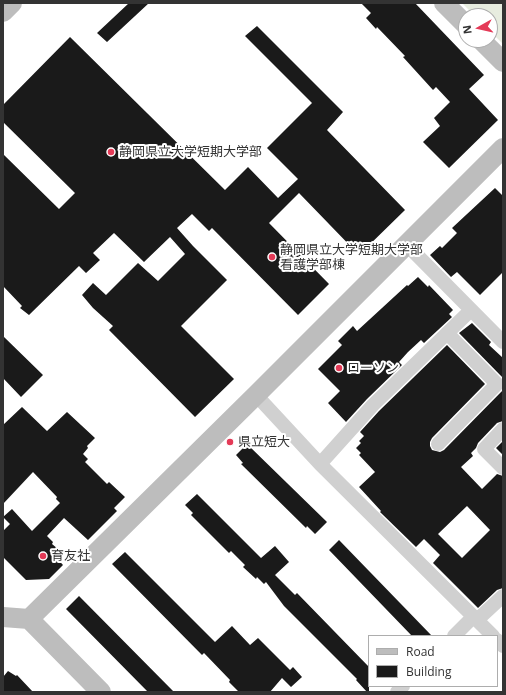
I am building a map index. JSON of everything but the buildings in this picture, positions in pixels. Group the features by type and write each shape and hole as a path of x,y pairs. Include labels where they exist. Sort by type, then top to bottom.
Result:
{"street":[{"path":"3,12 12,3"},
{"path":"444,3 458,17"},
{"path":"489,48 503,62"},
{"path":"29,619 503,148"},
{"path":"406,244 503,342"},
{"path":"320,464 373,405 471,310"},
{"path":"438,444 497,384 447,333"},
{"path":"256,395 320,464 492,635"},
{"path":"503,429 484,449 503,468"},
{"path":"455,635 503,596"},
{"path":"3,617 29,619 101,692"}],"shaded area":[{"path":"462,3 503,3 503,44 498,39 498,8 467,8"}],"place":[{"name":"静岡県立大学短期大学部","path":"111,152"},
{"name":"静岡県立大学短期大学部 看護学部棟","path":"272,257"},
{"name":"ローソン","path":"339,368"},
{"name":"県立短大","path":"230,442"},
{"name":"育友社","path":"43,556"}]}
